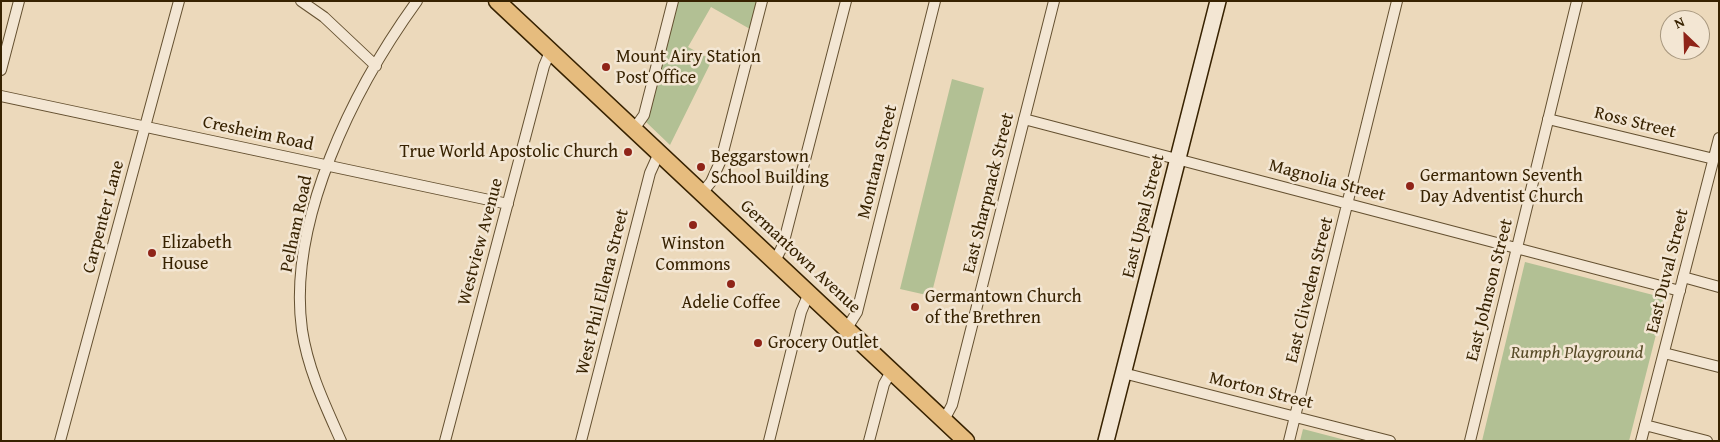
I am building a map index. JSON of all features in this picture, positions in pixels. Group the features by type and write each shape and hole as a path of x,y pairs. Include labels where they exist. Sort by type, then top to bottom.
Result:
{"main road":[{"name":"Germantown Avenue","path":"497,1 892,370 964,440"}],"street":[{"path":"1,70 19,1"},
{"name":"Carpenter Lane","path":"60,441 179,1"},
{"path":"301,1 324,17 376,66"},
{"name":"Pelham Road","path":"341,441 310,363 303,333 300,302 303,256 326,166 337,140 376,66 417,1"},
{"path":"634,130 644,115 673,1"},
{"path":"702,193 711,182 721,160 762,1"},
{"path":"775,261 783,245 846,1"},
{"name":"Montana Street","path":"847,328 857,312 936,1"},
{"name":"East Sharpnack Street","path":"944,420 952,405 1054,1"},
{"name":"East Upsal Street","path":"1106,441 1218,1"},
{"name":"East Cliveden Street","path":"1289,441 1397,1"},
{"name":"East Johnson Street","path":"1470,441 1577,1"},
{"name":"Westview Avenue","path":"445,441 544,66 550,52"},
{"name":"Cresheim Road","path":"1,96 508,204"},
{"name":"Magnolia Street","path":"1024,119 1680,291"},
{"name":"Ross Street","path":"1548,119 1714,159"},
{"name":"East Duval Street","path":"1641,441 1683,278 1714,178 1714,159 1719,138"},
{"name":"West Phil Ellena Street","path":"581,441 650,173 659,153"},
{"path":"1683,278 1719,286"},
{"path":"769,441 801,312 809,293"},
{"path":"1664,353 1719,367"},
{"path":"869,441 884,384 892,370"},
{"name":"Morton Street","path":"1124,374 1390,441"},
{"path":"1645,425 1707,441"}],"green space":[{"path":"677,1 757,1 750,29 711,7 688,47 712,60 670,145 646,122"},
{"path":"952,79 984,88 931,296 900,289"},
{"name":"Rumph Playground","path":"1525,262 1661,297 1664,303 1629,441 1482,441"},
{"path":"1303,429 1349,441 1300,441"}],"place":[{"name":"Mount Airy Station Post Office","path":"606,67"},
{"name":"True World Apostolic Church","path":"628,152"},
{"name":"Beggarstown School Building","path":"701,167"},
{"name":"Germantown Seventh Day Adventist Church","path":"1410,186"},
{"name":"Winston Commons","path":"693,225"},
{"name":"Elizabeth House","path":"152,253"},
{"name":"Adelie Coffee","path":"731,284"},
{"name":"Germantown Church of the Brethren","path":"915,307"},
{"name":"Grocery Outlet","path":"758,343"}]}
